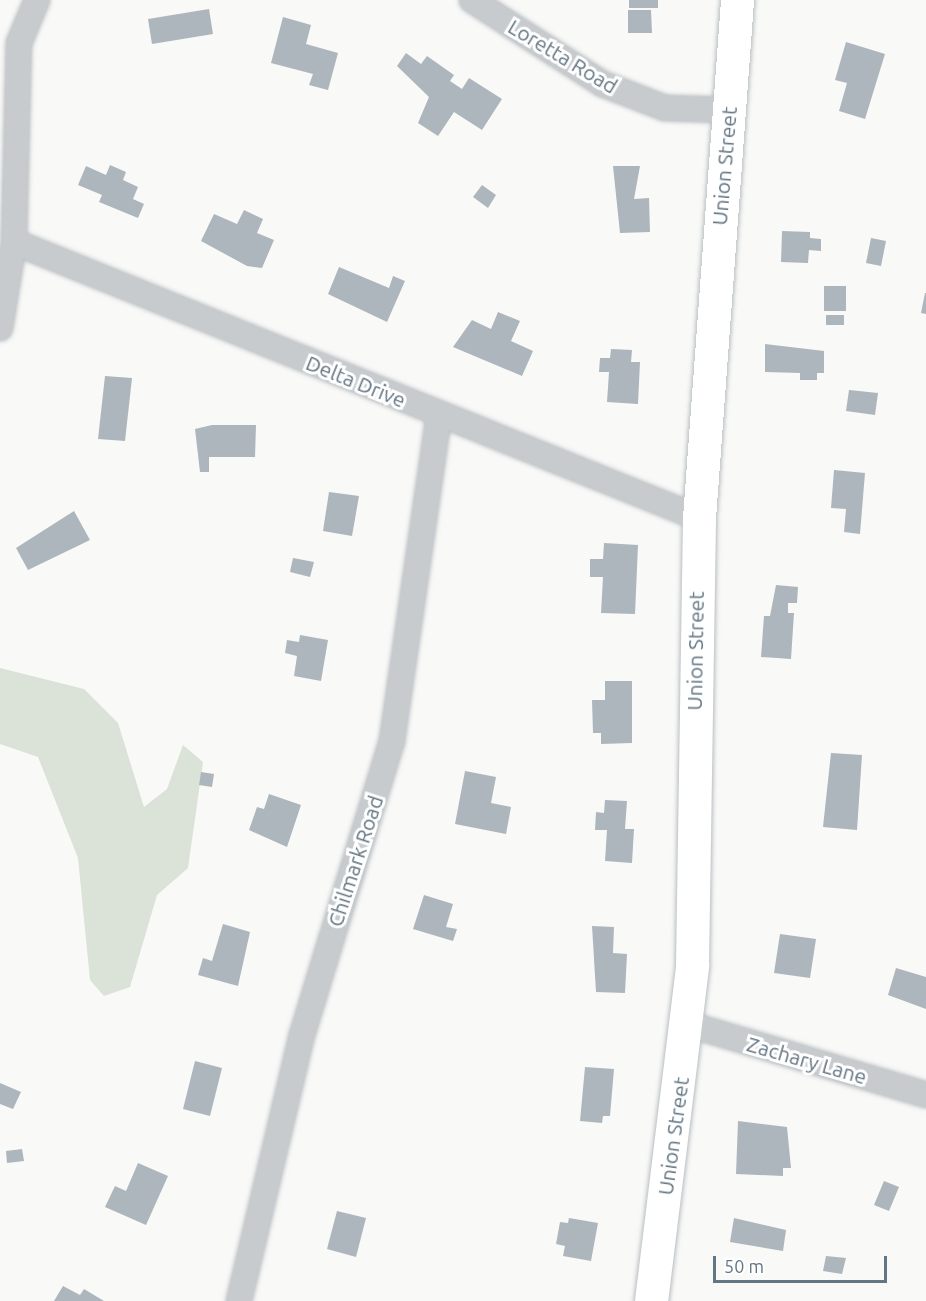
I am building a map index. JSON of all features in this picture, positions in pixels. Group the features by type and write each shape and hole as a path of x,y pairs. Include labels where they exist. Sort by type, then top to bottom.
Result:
{"main road":[{"name":"Union Street","path":"651,1301 687,1024 699,518 737,0"}],"street":[{"path":"0,328 14,242 19,44 37,0"},
{"name":"Loretta Road","path":"472,0 603,84 665,108 728,111"},
{"name":"Delta Drive","path":"14,242 699,518"},
{"name":"Chilmark Road","path":"239,1301 302,1035 394,730 439,414"},
{"name":"Zachary Lane","path":"687,1024 926,1095"}],"shaded area":[{"path":"0,668 84,689 118,723 144,807 167,789 183,745 203,762 188,868 157,895 130,987 104,996 90,980 78,858 38,757 0,744"}],"building":[{"path":"629,0 658,0 658,8 629,8"},
{"path":"209,9 213,34 152,44 148,19"},
{"path":"628,10 651,10 652,33 628,33"},
{"path":"283,17 311,25 306,44 338,53 328,90 309,85 313,74 271,63"},
{"path":"846,42 885,54 865,119 839,111 847,83 835,80"},
{"path":"406,53 421,64 427,56 454,75 450,81 462,89 469,78 502,99 482,130 454,112 438,136 418,123 429,97 397,66"},
{"path":"110,165 126,172 123,180 138,187 133,199 144,204 138,218 99,202 102,195 78,185 86,166 106,175"},
{"path":"613,166 640,166 634,199 649,198 650,232 620,233"},
{"path":"482,185 496,195 488,208 473,197"},
{"path":"244,210 263,219 257,233 274,240 262,268 247,266 201,241 214,214 237,224"},
{"path":"782,231 810,232 810,238 821,239 821,251 809,250 808,263 781,262"},
{"path":"871,238 886,241 881,266 866,263"},
{"path":"339,267 389,288 393,276 405,281 387,322 328,294"},
{"path":"824,286 846,286 846,311 824,311"},
{"path":"926,293 926,314 921,313"},
{"path":"498,312 520,321 511,341 533,351 522,376 453,347 472,320 491,329"},
{"path":"826,315 844,315 844,325 826,325"},
{"path":"765,344 824,351 824,373 817,373 817,380 800,380 800,373 765,372"},
{"path":"611,349 632,350 631,362 640,362 638,404 607,402 609,372 599,372 600,358 610,358"},
{"path":"105,376 132,378 125,441 98,439"},
{"path":"849,390 878,393 875,415 846,411"},
{"path":"212,425 256,425 255,457 209,457 209,472 200,472 195,429"},
{"path":"834,470 865,473 860,534 844,532 846,509 831,508"},
{"path":"329,492 359,496 352,536 323,531"},
{"path":"74,511 90,540 28,570 16,548"},
{"path":"604,543 638,545 635,614 601,613 603,577 590,577 590,559 603,559"},
{"path":"293,558 314,562 310,577 290,572"},
{"path":"776,585 798,587 797,603 788,603 788,613 794,613 791,659 761,657 764,616 770,616"},
{"path":"300,635 328,640 321,681 294,676 297,656 285,653 287,640 299,642"},
{"path":"605,681 632,681 632,743 601,744 601,733 593,733 592,700 605,700"},
{"path":"831,753 862,755 857,830 823,827"},
{"path":"465,771 496,777 491,803 511,807 506,834 455,824"},
{"path":"201,772 214,774 212,787 199,785"},
{"path":"269,794 301,805 287,847 249,830 257,807 264,809"},
{"path":"605,800 627,801 625,829 634,829 632,863 605,861 607,830 595,830 596,812 604,813"},
{"path":"424,895 453,904 446,927 457,929 453,941 413,929"},
{"path":"223,924 250,932 238,986 198,975 203,958 212,961"},
{"path":"592,926 614,927 613,953 627,954 625,993 596,992"},
{"path":"780,934 816,939 810,978 774,973"},
{"path":"896,968 926,977 926,1009 888,995"},
{"path":"195,1061 222,1068 210,1116 183,1109"},
{"path":"585,1067 614,1069 610,1116 603,1116 602,1123 580,1121"},
{"path":"0,1083 21,1092 13,1109 0,1104"},
{"path":"738,1121 787,1127 791,1168 783,1168 783,1176 736,1174"},
{"path":"22,1149 24,1161 7,1163 6,1151"},
{"path":"138,1163 168,1176 146,1225 105,1207 115,1186 126,1191"},
{"path":"884,1181 899,1187 889,1211 874,1205"},
{"path":"337,1211 366,1218 356,1257 327,1249"},
{"path":"569,1218 598,1223 591,1261 563,1256 565,1246 556,1244 560,1222 568,1223"},
{"path":"734,1218 786,1230 783,1251 730,1242"},
{"path":"826,1256 846,1258 842,1274 823,1271"},
{"path":"63,1286 80,1295 84,1289 104,1301 54,1301"}]}
